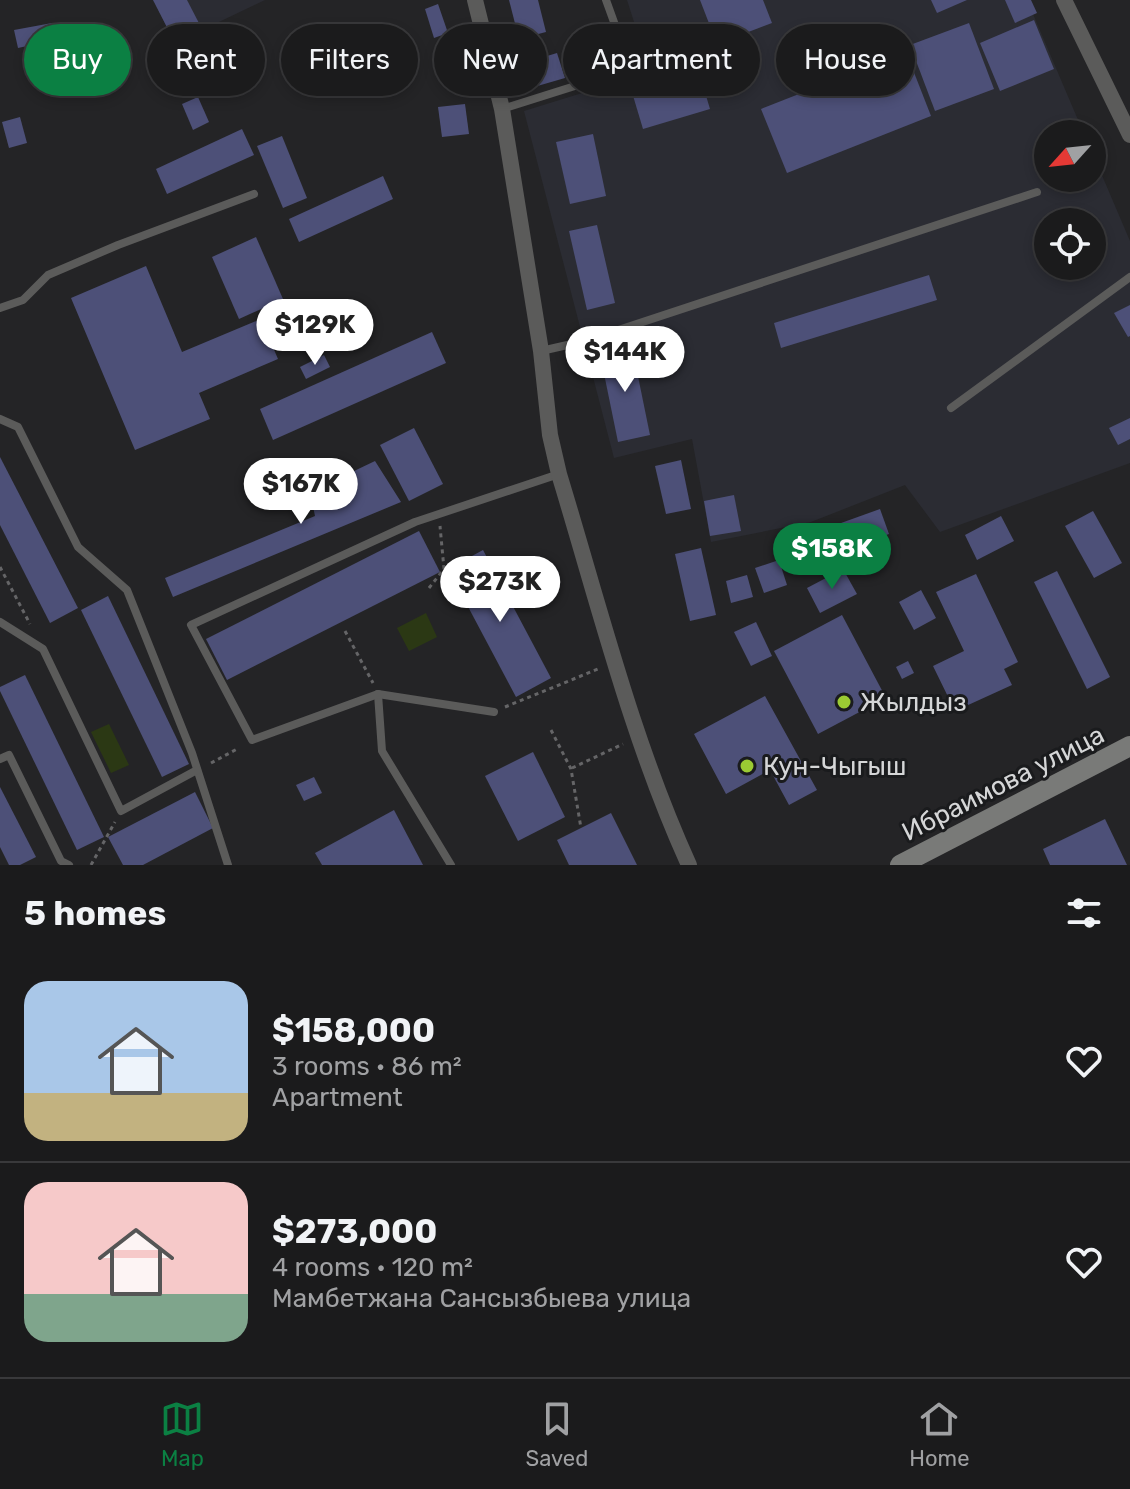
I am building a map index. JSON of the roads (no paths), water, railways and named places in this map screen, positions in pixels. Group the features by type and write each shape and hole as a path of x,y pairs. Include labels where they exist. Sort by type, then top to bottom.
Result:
{"street":[{"path":"475,0 502,109 541,351 550,435 559,474 638,737 664,811 689,865"},
{"path":"1064,0 1130,135"},
{"name":"Ибраимова улица","path":"909,863 1130,746"}],"lane":[{"path":"502,109 613,74 622,57 619,36 606,0"},
{"path":"541,351 585,341 1037,192"},
{"path":"0,308 23,300 48,275 254,194"},
{"path":"951,408 1130,277"},
{"path":"0,419 18,427 78,547 127,590 192,753 228,865"},
{"path":"494,712 378,694 252,740 191,625 415,522 559,474"},
{"path":"0,622 43,649 121,811 197,770"},
{"path":"378,694 382,751 451,865"},
{"path":"0,759 9,755 61,861 69,865"}],"place":[{"name":"Жылдыз","path":"844,702"},
{"name":"Кун-Чыгыш","path":"747,766"}]}
